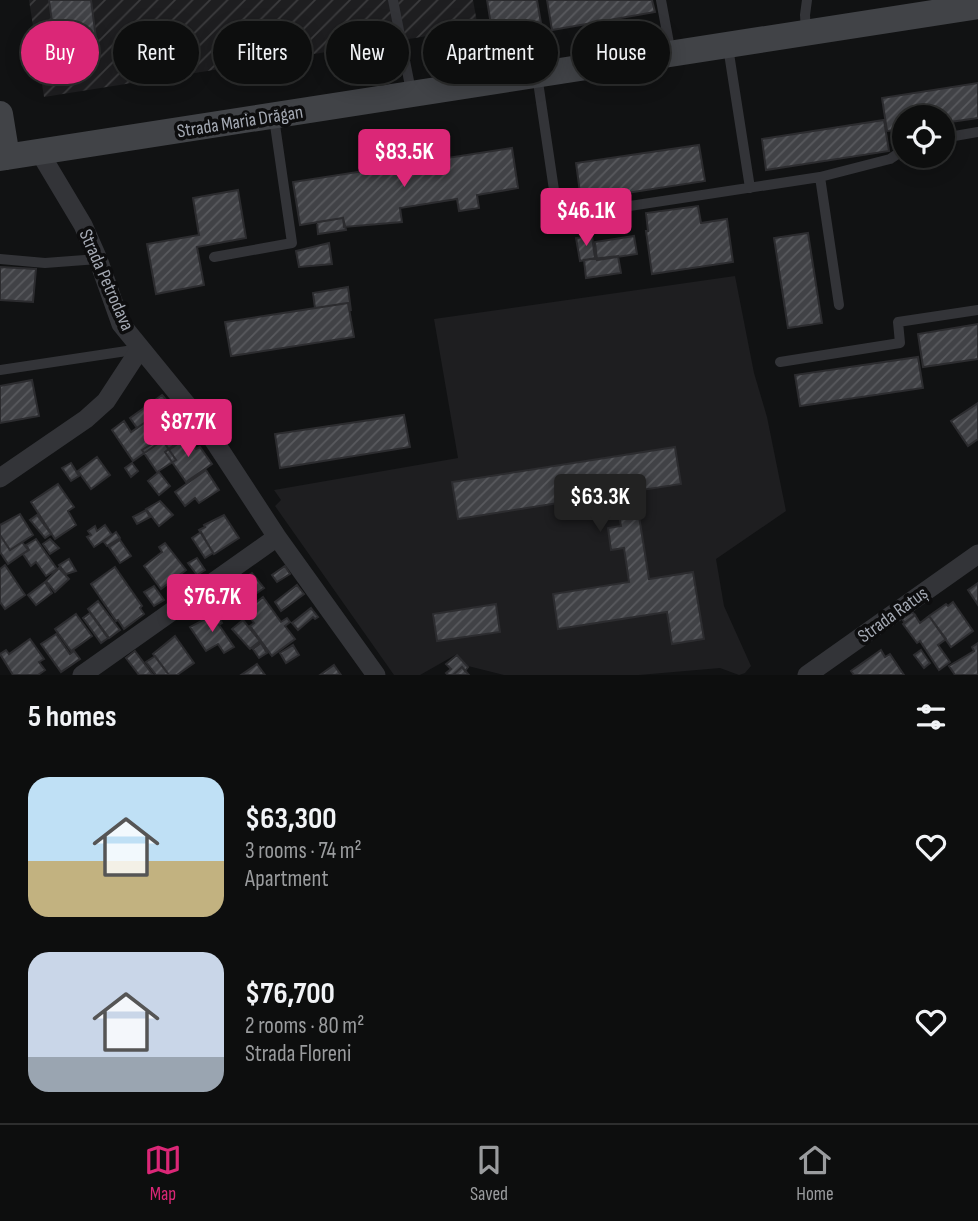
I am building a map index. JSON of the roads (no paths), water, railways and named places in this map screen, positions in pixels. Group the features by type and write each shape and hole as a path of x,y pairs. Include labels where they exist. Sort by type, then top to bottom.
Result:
{"main road":[{"name":"Strada Maria Drăgan","path":"558,72 978,6"},
{"name":"Strada Maria Drăgan","path":"3,158 481,84"},
{"path":"0,114 3,158"}],"street":[{"name":"Strada Petrodava","path":"40,153 82,225 98,259 121,324 205,427 277,537 376,675"},
{"path":"0,478 86,419 106,401 140,349"},
{"path":"82,675 277,537"},
{"name":"Strada Ratuș","path":"807,675 978,554"}],"lane":[{"path":"393,0 412,95"},
{"path":"661,0 671,54"},
{"path":"806,33 807,0"},
{"path":"727,46 750,188"},
{"path":"538,84 558,218 820,177 892,158"},
{"path":"214,257 292,243 273,117"},
{"path":"955,136 978,132"},
{"path":"820,177 839,305"},
{"path":"0,259 45,263 98,259"},
{"path":"780,362 900,343 898,322 978,310"},
{"path":"0,370 140,349"}]}
